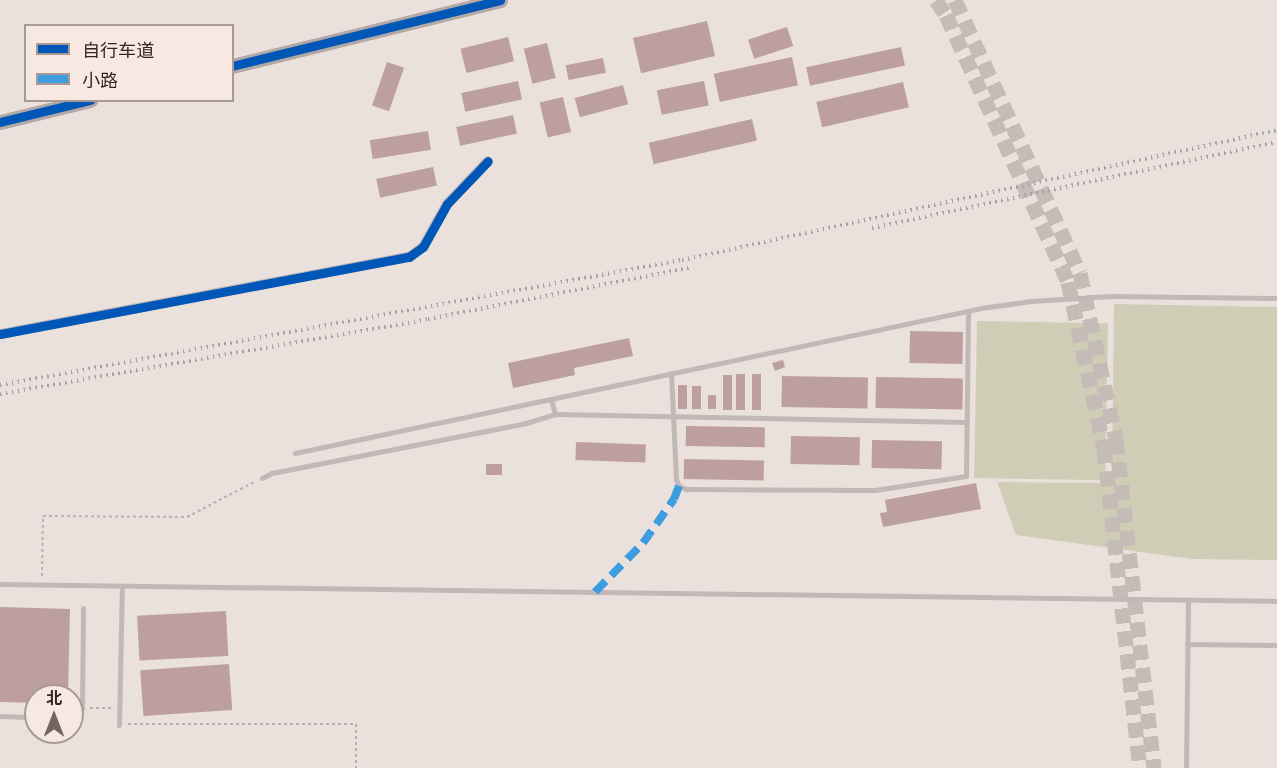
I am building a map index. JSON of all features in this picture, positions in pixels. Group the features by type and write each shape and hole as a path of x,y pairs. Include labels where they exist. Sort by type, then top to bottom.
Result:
{"street":[{"path":"234,66 500,0"},
{"path":"0,122 82,102"},
{"path":"0,334 409,257 423,247 447,204 488,161"}],"lane":[{"path":"295,453 968,311 1031,301 1111,296 1277,298"},
{"path":"671,373 676,479 679,486 686,489 875,490 966,476 968,311"},
{"path":"551,399 555,414"},
{"path":"262,478 272,473 526,423 555,414 967,422"},
{"path":"0,584 1277,601"},
{"path":"119,725 122,586"},
{"path":"1186,768 1188,600"},
{"path":"82,684 83,608"},
{"path":"1187,644 1277,645"},
{"path":"0,716 24,717"}],"path":[{"path":"42,585 43,516 187,517 262,478"},
{"path":"84,708 119,708"},
{"path":"119,725 356,723 356,768"}],"shaded area":[{"path":"1114,304 1277,307 1277,560 1192,559 1016,535 997,482 1112,483"},
{"path":"977,321 1108,323 1105,480 974,478"}],"building":[{"path":"707,21 715,56 641,73 633,38"},
{"path":"787,27 793,46 754,59 748,40"},
{"path":"508,37 514,61 467,73 460,49"},
{"path":"547,43 556,78 532,84 524,49"},
{"path":"901,47 905,66 810,86 806,67"},
{"path":"792,57 798,85 720,102 714,74"},
{"path":"603,58 606,73 569,80 566,65"},
{"path":"387,62 404,68 389,111 372,105"},
{"path":"518,81 522,100 465,112 461,93"},
{"path":"704,81 709,106 662,115 657,90"},
{"path":"903,82 909,107 822,127 816,102"},
{"path":"623,85 628,104 580,117 575,98"},
{"path":"563,97 571,132 548,137 540,102"},
{"path":"513,115 517,134 460,146 456,127"},
{"path":"752,119 757,140 654,164 649,143"},
{"path":"428,131 431,150 373,159 370,140"},
{"path":"433,167 437,186 380,198 376,179"},
{"path":"910,331 963,332 962,364 909,363"},
{"path":"629,338 633,356 574,368 575,375 513,388 508,363"},
{"path":"783,360 785,367 775,371 772,363"},
{"path":"736,374 745,374 745,410 736,410"},
{"path":"752,374 761,374 761,410 752,410"},
{"path":"723,375 732,375 732,410 723,410"},
{"path":"782,376 868,378 867,408 781,407"},
{"path":"876,377 963,379 962,410 875,408"},
{"path":"678,385 687,385 687,409 678,409"},
{"path":"692,386 701,386 701,409 692,409"},
{"path":"708,395 716,395 716,409 708,409"},
{"path":"686,426 765,427 765,447 686,446"},
{"path":"791,436 860,437 860,465 791,464"},
{"path":"872,440 942,441 942,469 872,468"},
{"path":"576,442 646,444 645,462 575,460"},
{"path":"684,459 764,460 764,480 684,479"},
{"path":"486,464 502,464 502,475 486,475"},
{"path":"976,483 981,509 883,527 880,513 887,512 885,500"},
{"path":"0,607 70,609 68,684 24,684 24,703 0,702"},
{"path":"226,611 228,656 139,661 137,616"},
{"path":"229,664 232,710 143,716 140,670"}],"tunnel":[{"path":"936,0 946,15 1068,282 1104,448 1140,768"},
{"path":"955,0 1080,273 1116,439 1154,768"}],"railway":[{"path":"0,385 682,260 1277,130"},
{"path":"872,228 1277,142"},
{"path":"0,394 428,319 693,267"}],"marked path":[{"path":"595,592 643,543 674,499 679,486"}],"cycle path":[{"path":"234,66 500,0"},
{"path":"0,122 82,102"},
{"path":"0,334 409,257 423,247 447,204 488,161"}]}
